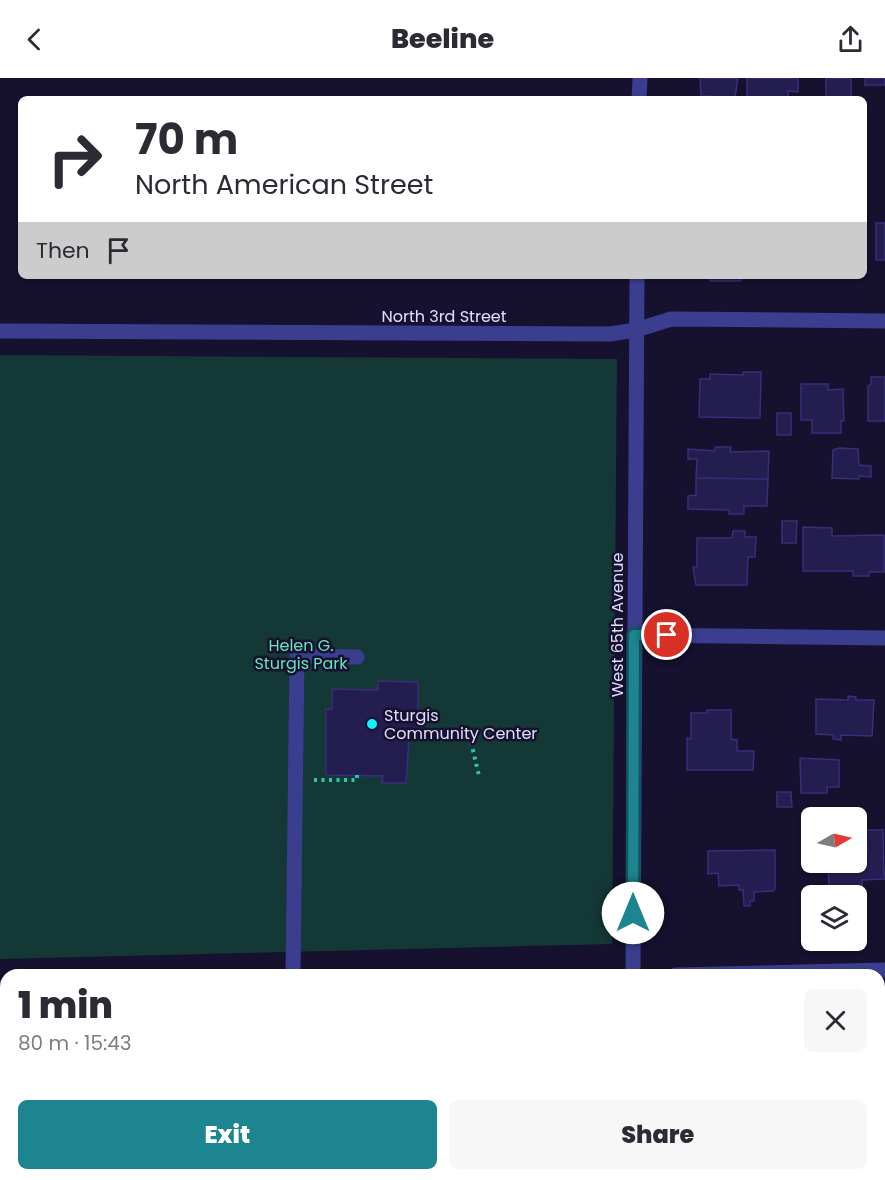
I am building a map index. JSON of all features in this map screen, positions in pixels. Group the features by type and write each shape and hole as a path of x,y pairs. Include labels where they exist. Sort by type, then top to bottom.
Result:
{"street":[{"path":"639,96 640,78"},
{"name":"West 65th Avenue","path":"633,969 637,279"},
{"name":"North 3rd Street","path":"0,331 610,334 636,330 671,319 885,321"},
{"path":"634,635 885,638"},
{"path":"293,969 297,656 357,657"}],"path":[{"path":"471,742 479,776"},
{"path":"295,780 357,780 357,775"}],"green space":[{"name":"Helen G. Sturgis Park","path":"0,355 617,359 612,944 0,959"}],"building":[{"path":"700,78 738,78 735,96 701,96"},
{"path":"747,78 798,78 798,92 788,91 788,96 747,96"},
{"path":"826,78 851,78 851,96 826,96"},
{"path":"865,78 885,78 885,85 865,85"},
{"path":"876,223 885,223 885,260 876,260"},
{"path":"710,279 741,279 741,281 710,281"},
{"path":"743,372 761,372 760,418 699,417 700,379 710,379 710,374 743,375"},
{"path":"871,377 885,377 885,421 868,421 868,386 871,384"},
{"path":"801,384 828,384 828,390 843,389 844,421 841,421 841,433 812,433 812,420 801,420"},
{"path":"777,413 791,413 791,435 777,435"},
{"path":"715,447 731,447 730,452 769,451 768,479 696,478 697,459 688,459 688,449 715,451"},
{"path":"858,449 859,465 871,466 871,477 832,478 833,450"},
{"path":"696,478 768,479 767,506 744,506 744,514 729,514 729,510 688,509 688,496 696,495"},
{"path":"782,521 797,521 796,543 782,543"},
{"path":"803,527 832,528 832,536 884,535 884,572 869,572 869,576 853,576 853,571 803,571"},
{"path":"733,531 745,531 745,537 756,537 755,557 748,557 747,585 696,585 693,567 697,567 697,538 732,538"},
{"name":"Sturgis Community Center","path":"378,681 418,682 418,740 409,739 406,783 382,783 383,776 326,775 326,709 332,709 332,689 378,690"},
{"path":"848,696 856,697 856,700 874,700 872,736 841,735 841,740 833,739 833,735 816,734 816,699 848,700"},
{"path":"707,710 731,710 731,739 737,740 737,751 754,751 753,770 687,770 687,738 691,739 691,713 707,713"},
{"path":"800,758 839,760 839,787 827,787 827,793 801,793"},
{"path":"777,792 791,792 792,807 777,807"},
{"path":"867,830 883,830 884,879 862,880 862,885 829,885 828,873 867,873"},
{"path":"775,850 775,889 754,892 754,901 750,901 750,906 744,906 743,890 739,890 739,885 719,886 718,873 708,874 708,851"}],"place":[{"name":"Sturgis Community Center","path":"372,724"}],"route":[{"path":"633,913 634,635 667,635"}]}
